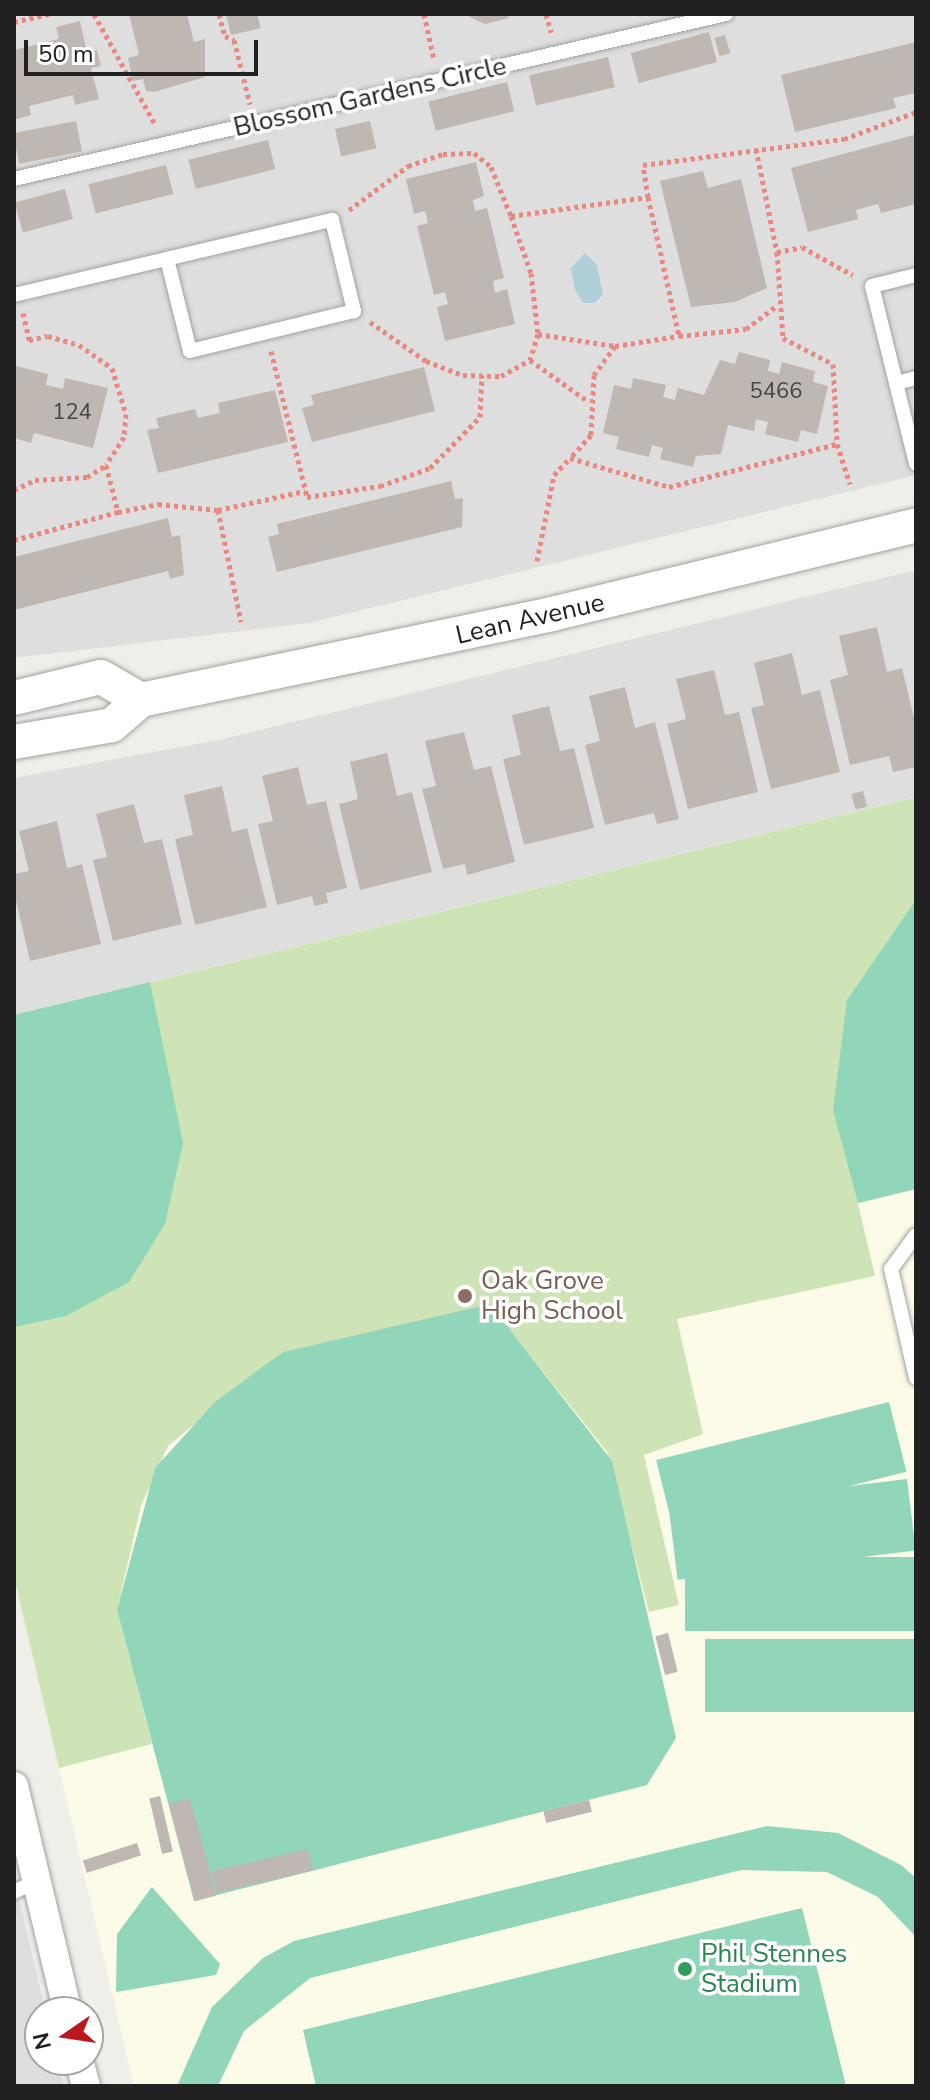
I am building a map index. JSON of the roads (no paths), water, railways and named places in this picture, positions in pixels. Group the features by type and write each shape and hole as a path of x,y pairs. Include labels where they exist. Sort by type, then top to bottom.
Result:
{"street":[{"name":"Lean Avenue","path":"14,742 112,725 141,700 552,614 916,525"},
{"path":"14,698 101,677 141,700"},
{"path":"14,1786 25,1886 63,1996"}],"lane":[{"name":"Blossom Gardens Circle","path":"14,179 726,14"},
{"path":"17,294 332,220 354,311 190,351 167,259"},
{"path":"916,275 872,286 916,464"},
{"path":"896,383 916,378"},
{"path":"916,1235 891,1269 916,1378"}],"water":[{"path":"585,253 597,265 603,295 594,303 583,303 575,290 571,268"}],"place":[{"name":"Oak Grove High School","path":"465,1296"},
{"name":"Phil Stennes Stadium","path":"685,1969"}]}
